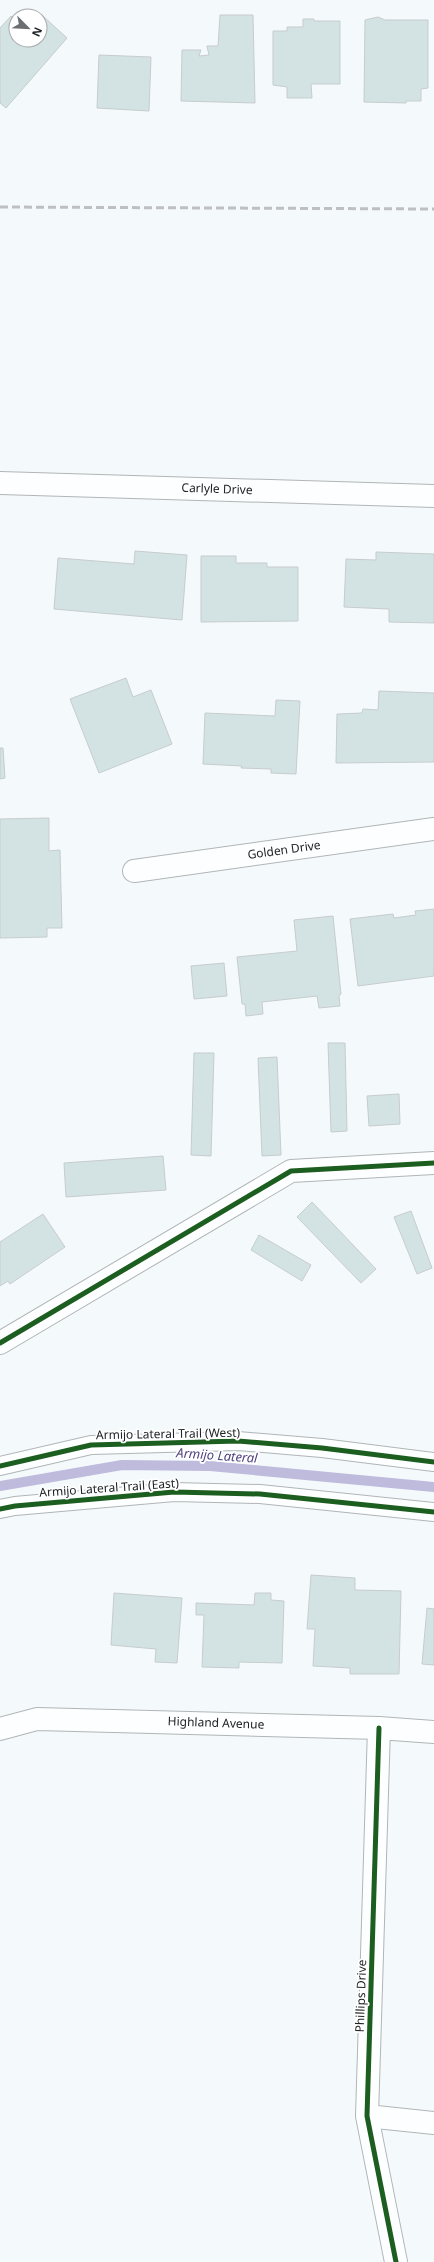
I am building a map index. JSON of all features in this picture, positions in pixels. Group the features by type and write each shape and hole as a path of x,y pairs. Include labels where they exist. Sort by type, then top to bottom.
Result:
{"street":[{"name":"Carlyle Drive","path":"0,483 434,496"},
{"name":"Golden Drive","path":"134,871 434,829"},
{"path":"0,1343 291,1171 434,1163"},
{"name":"Highland Avenue","path":"0,1729 37,1719 379,1728 434,1732"},
{"name":"Phillips Drive","path":"379,1728 367,2116 396,2262"},
{"path":"367,2116 434,2123"}],"lane":[{"name":"Armijo Lateral Trail (West)","path":"0,1466 91,1445 238,1441 322,1448 434,1462"},
{"name":"Armijo Lateral Trail (East)","path":"0,1509 15,1506 174,1492 260,1494 434,1512"}],"building":[{"path":"220,15 253,15 255,103 181,101 182,50 201,50 199,56 209,55 207,46 218,46"},
{"path":"378,17 385,20 428,20 428,88 421,89 421,101 406,101 406,103 364,102 365,20"},
{"path":"8,19 8,48 48,48 48,21 67,38 6,108 0,103 0,28"},
{"path":"303,19 314,19 314,21 340,21 340,84 311,84 312,98 287,98 287,87 273,85 273,31 287,31 287,27 303,27"},
{"path":"99,55 151,57 149,111 97,108"},
{"path":"135,551 187,555 182,620 54,609 58,558 134,564"},
{"path":"376,552 434,554 434,623 389,622 389,609 344,607 346,559 376,560"},
{"path":"201,556 236,556 236,563 267,563 267,567 298,567 298,621 201,622"},
{"path":"126,678 133,697 151,690 172,744 99,773 70,699"},
{"path":"379,691 434,693 434,762 336,763 337,714 362,713 363,709 378,710"},
{"path":"276,700 300,701 296,774 271,773 271,769 241,768 242,766 203,764 205,713 275,716"},
{"path":"0,748 3,748 5,778 0,779"},
{"path":"49,818 49,851 60,850 62,928 47,928 47,937 0,938 0,819"},
{"path":"434,909 434,976 358,986 350,919 393,914 394,918 416,915 415,911"},
{"path":"333,916 341,994 339,996 340,1006 319,1008 317,996 262,1002 263,1014 246,1016 245,1004 242,1004 237,957 297,951 294,920"},
{"path":"224,963 227,996 194,999 191,966"},
{"path":"328,1043 345,1043 347,1131 331,1132"},
{"path":"194,1053 214,1053 211,1156 191,1155"},
{"path":"277,1057 281,1155 262,1156 258,1058"},
{"path":"399,1094 400,1124 369,1126 367,1096"},
{"path":"163,1156 166,1190 66,1197 64,1163"},
{"path":"312,1202 376,1269 361,1283 297,1217"},
{"path":"411,1211 432,1268 417,1274 394,1217"},
{"path":"43,1214 65,1247 10,1284 8,1281 0,1286 0,1242"},
{"path":"259,1235 311,1265 302,1281 251,1250"},
{"path":"311,1575 355,1578 355,1590 401,1591 399,1674 350,1674 350,1668 313,1666 315,1629 307,1629"},
{"path":"114,1593 182,1598 177,1663 155,1662 156,1649 111,1645"},
{"path":"255,1593 271,1593 271,1600 284,1601 282,1663 239,1662 239,1668 202,1667 204,1615 196,1615 196,1603 254,1605"},
{"path":"427,1608 434,1609 434,1665 422,1664"}],"waterway":[{"name":"Armijo Lateral","path":"0,1486 122,1465 210,1466 434,1487"}],"railway":[{"path":"0,207 434,209"}],"cycle path":[{"path":"0,1343 291,1171 434,1163"},
{"path":"0,1466 91,1445 238,1441 322,1448 434,1462"},
{"path":"0,1509 15,1506 174,1492 260,1494 434,1512"},
{"path":"379,1728 367,2116 396,2262"}]}
